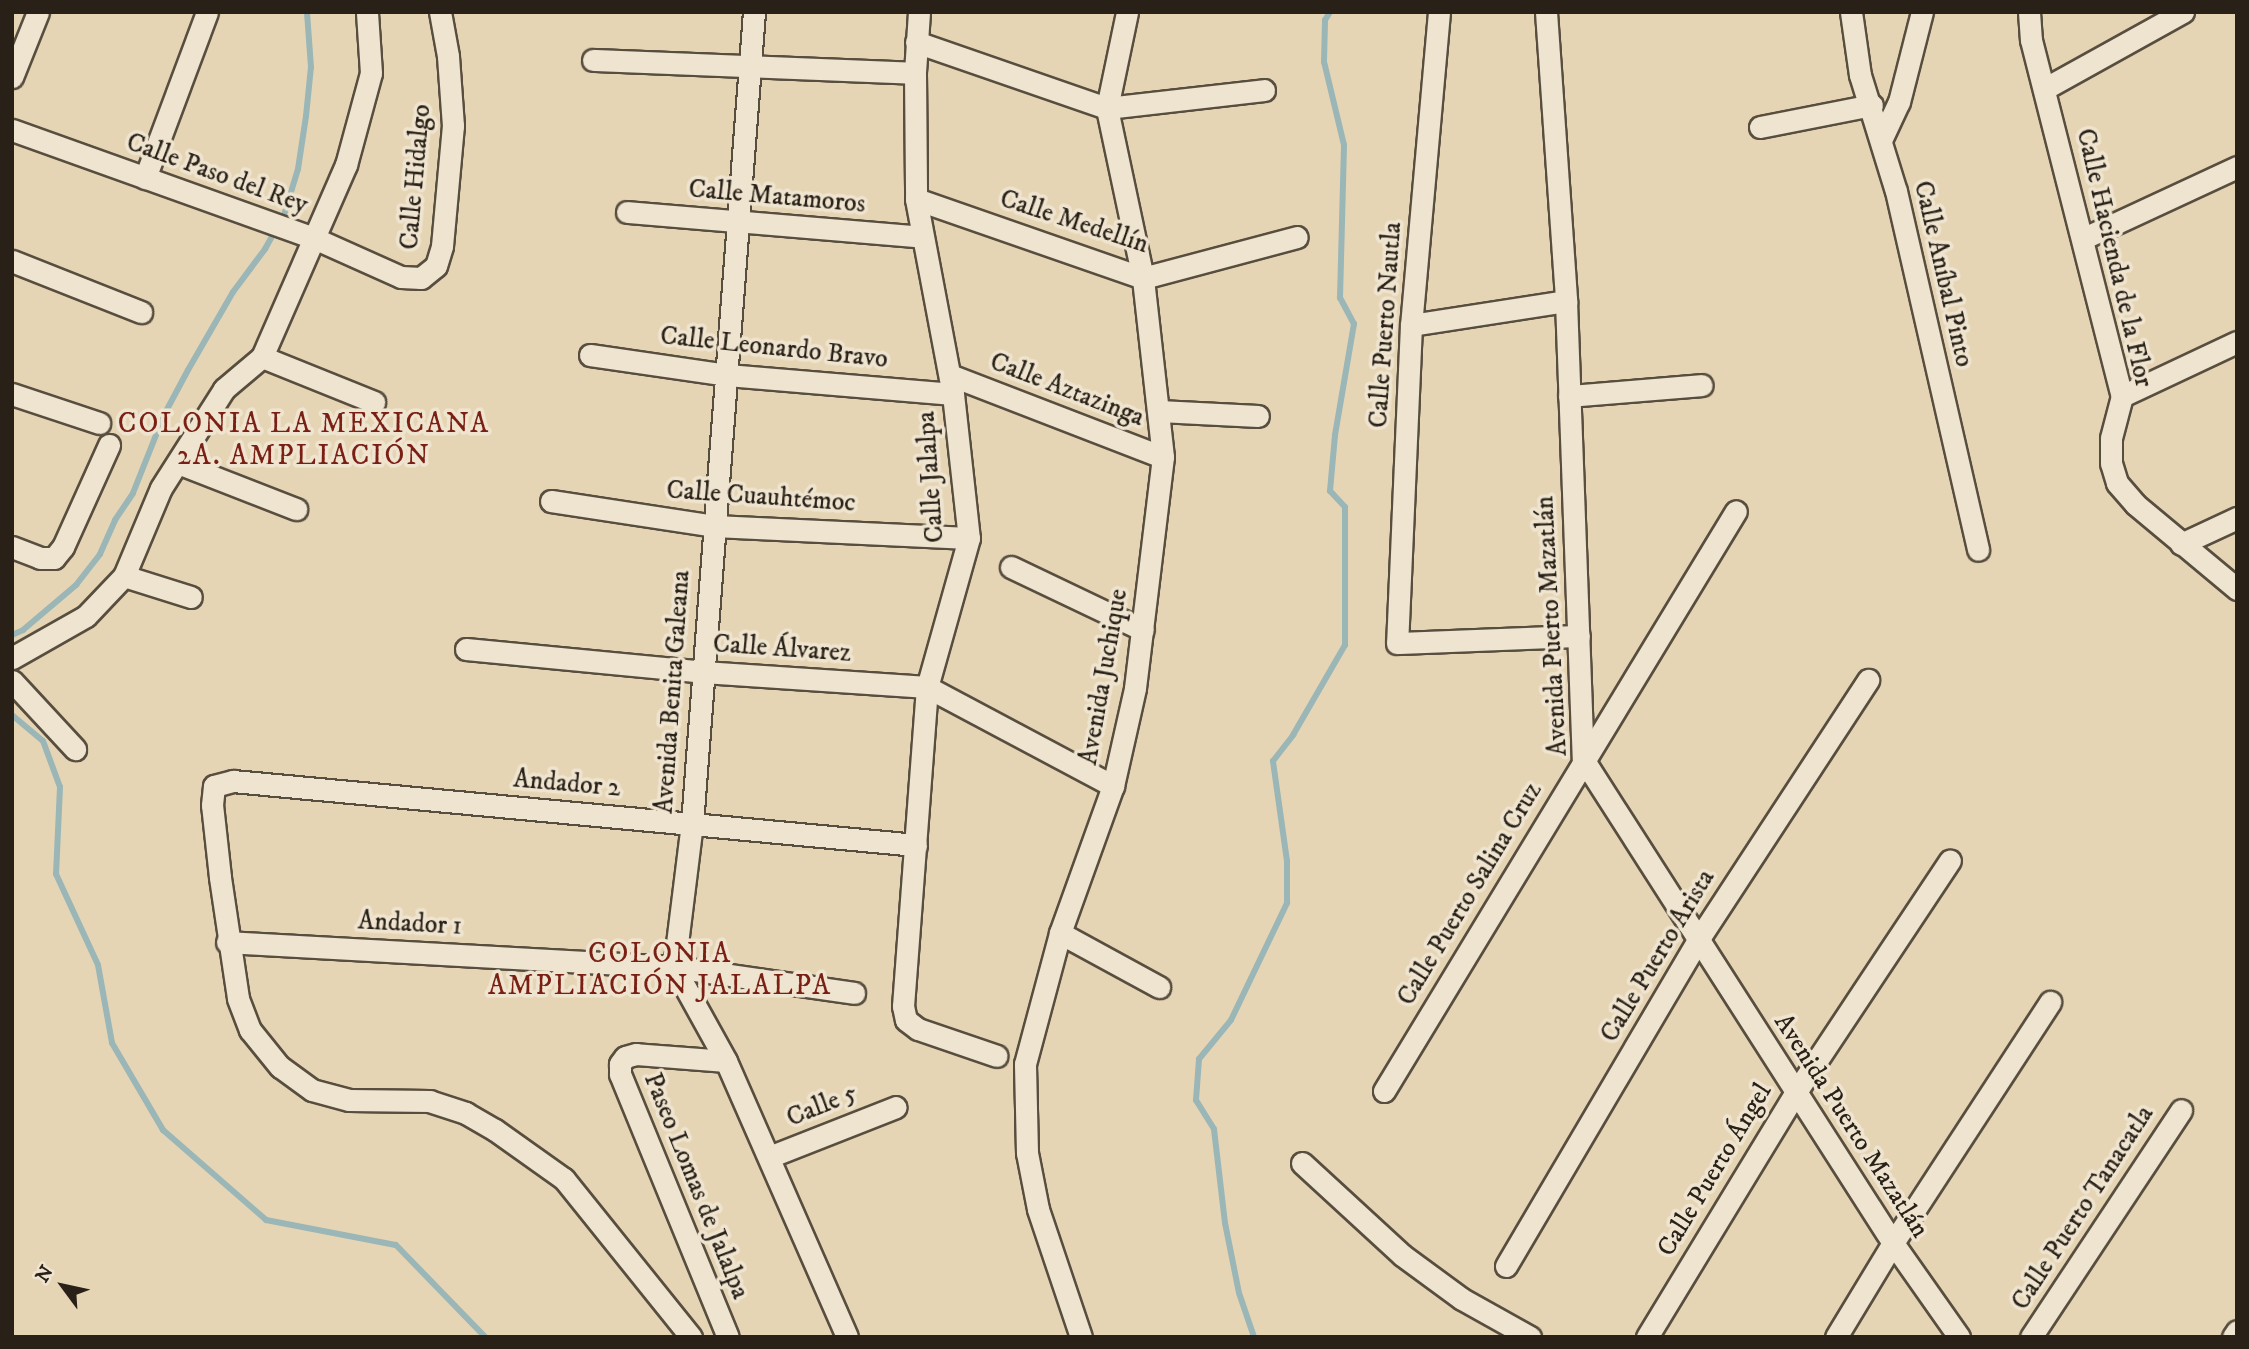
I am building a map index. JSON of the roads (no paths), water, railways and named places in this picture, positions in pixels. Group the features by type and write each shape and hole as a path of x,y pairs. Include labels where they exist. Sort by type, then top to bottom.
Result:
{"street":[{"path":"12,77 38,12"},
{"path":"145,178 207,12"},
{"path":"12,658 86,616 124,576 161,488 224,389 262,357 309,237 346,165 371,73 367,12"},
{"name":"Calle Hidalgo","path":"401,277 421,278 436,266 442,246 453,126 448,56 440,12"},
{"name":"Avenida Benita Galeana","path":"674,967 692,823 754,12"},
{"name":"Calle Jalalpa","path":"919,12 915,73 916,199 951,384 968,538 927,687 902,1006 906,1020 918,1028 997,1056"},
{"name":"Avenida Juchique","path":"1081,1337 1038,1209 1027,1153 1025,1064 1060,933 1113,786 1135,688 1163,457 1143,278 1107,108 1127,12"},
{"name":"Calle Puerto Nautla","path":"1439,12 1411,325 1396,643 1579,636"},
{"name":"Avenida Puerto Mazatlán","path":"1546,12 1566,301 1583,759 1893,1243 1959,1337"},
{"name":"Calle Aníbal Pinto","path":"1851,12 1860,75 1882,138 1978,550"},
{"path":"1882,138 1899,102 1922,12"},
{"name":"Calle Hacienda de la Flor","path":"2029,12 2031,40 2084,238 2122,396 2111,438 2111,463 2117,483 2135,504 2237,589"},
{"path":"2044,89 2171,16"},
{"path":"916,42 1107,108 1264,90"},
{"path":"593,60 915,73"},
{"path":"1760,127 1872,105"},
{"name":"Calle Paso del Rey","path":"12,131 309,237 401,277"},
{"path":"2084,238 2237,167"},
{"name":"Calle Medellín","path":"916,199 1143,278 1297,237"},
{"name":"Calle Matamoros","path":"627,212 922,237"},
{"path":"12,261 141,312"},
{"path":"1411,325 1566,301"},
{"path":"2122,396 2237,342"},
{"name":"Calle Leonardo Bravo","path":"590,355 727,375 951,384"},
{"path":"262,357 374,402"},
{"name":"Calle Aztazinga","path":"951,384 1163,457"},
{"path":"1569,396 1702,385"},
{"path":"12,394 100,423"},
{"path":"1159,411 1258,416"},
{"path":"12,547 40,558 54,558 63,547 109,445"},
{"path":"178,463 296,509"},
{"name":"Calle Cuauhtémoc","path":"551,501 714,526 968,538"},
{"name":"Calle Puerto Salina Cruz","path":"1384,1091 1583,759 1736,511"},
{"path":"2181,544 2237,518"},
{"path":"1011,567 1143,631"},
{"path":"124,576 191,597"},
{"name":"Calle Álvarez","path":"466,649 703,672 927,687"},
{"name":"Calle Puerto Arista","path":"1506,1266 1698,940 1868,680"},
{"path":"12,681 75,749"},
{"path":"927,687 1113,786"},
{"name":"Andador 2","path":"227,942 212,805 214,786 233,781 916,845"},
{"name":"Calle Puerto Ángel","path":"1647,1337 1796,1092 1950,860"},
{"path":"1060,933 1159,987"},
{"path":"227,942 238,998 250,1030 280,1067 312,1090 349,1100 429,1101 466,1113 495,1130 564,1179 691,1337"},
{"name":"Andador 1","path":"227,942 674,967 854,993"},
{"path":"674,967 726,1061 847,1337"},
{"path":"1836,1337 1893,1243 2050,1002"},
{"name":"Paseo Lomas de Jalalpa","path":"726,1061 636,1054 625,1057 620,1064 620,1074 729,1337"},
{"name":"Calle 5","path":"769,1157 896,1107"},
{"name":"Calle Puerto Tanacatla","path":"2031,1337 2181,1110"},
{"path":"1302,1163 1402,1255 1462,1299 1530,1337"},
{"path":"2233,1337 2237,1331"}],"waterway":[{"path":"12,635 23,630 76,585 100,554 115,520 133,493 164,415 188,370 233,292 265,249 284,215 298,169 306,116 311,67 307,12"},
{"path":"1254,1337 1239,1293 1225,1223 1214,1129 1196,1100 1199,1059 1231,1020 1287,903 1287,861 1273,761 1293,735 1345,645 1345,507 1330,491 1335,435 1354,324 1340,298 1344,145 1324,62 1325,20 1330,12"},
{"path":"12,715 43,741 60,787 56,874 98,965 112,1043 163,1130 266,1220 396,1245 485,1337"}],"district":[{"name":"COLONIA LA MEXICANA 2A. AMPLIACIÓN","path":"304,440"},
{"name":"COLONIA AMPLIACIÓN JALALPA","path":"660,970"}]}
